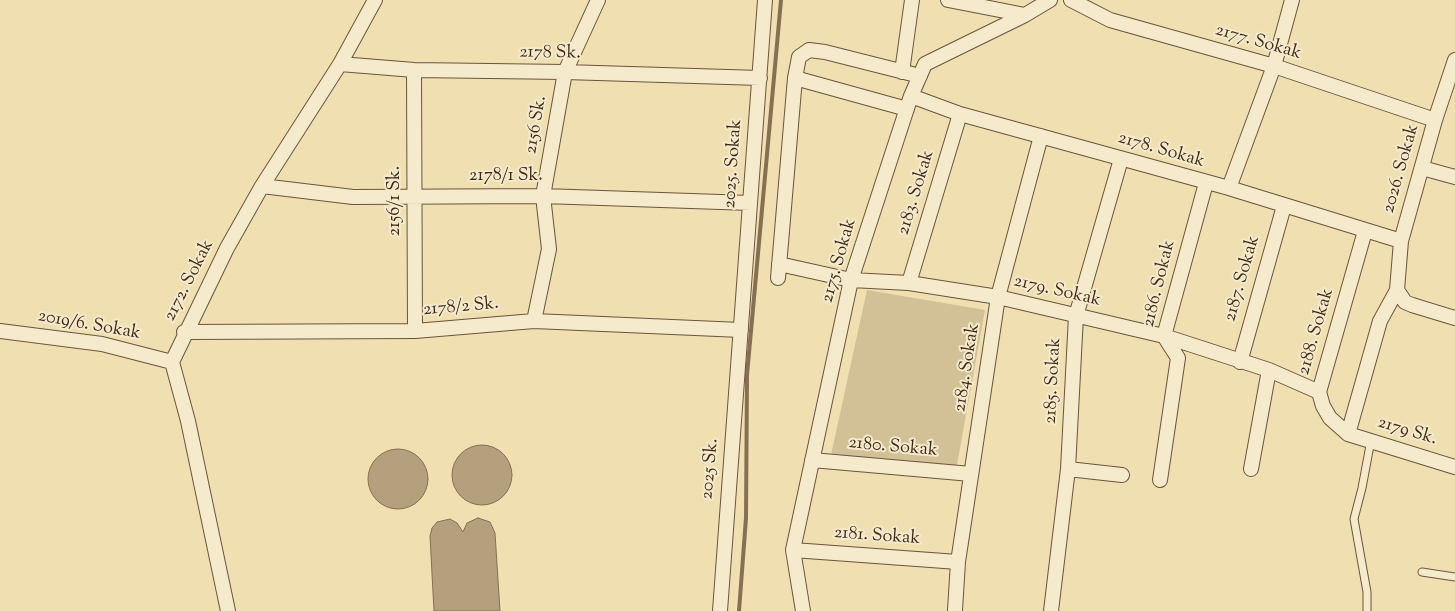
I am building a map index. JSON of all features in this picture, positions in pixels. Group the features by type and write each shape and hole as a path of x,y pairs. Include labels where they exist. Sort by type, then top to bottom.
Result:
{"street":[{"name":"2172. Sokak","path":"172,362 184,332 262,186 340,64 375,0"},
{"name":"2156 Sk.","path":"534,321 549,249 543,196 565,72 598,0"},
{"name":"2025. Sokak","path":"741,330 765,0"},
{"path":"902,72 912,0"},
{"path":"948,0 1025,15"},
{"name":"2175. Sokak","path":"803,611 793,550 851,280 909,103 925,64 1025,15 1050,0"},
{"name":"2177. Sokak","path":"1072,0 1110,20 1274,66 1435,120"},
{"path":"1229,188 1274,66 1292,0"},
{"path":"778,278 795,78 799,57 809,50 825,52 920,76"},
{"name":"2026. Sokak","path":"1397,290 1401,241 1435,120 1455,60"},
{"name":"2178 Sk.","path":"340,64 414,70 760,78"},
{"name":"2156/1 Sk.","path":"414,70 414,331"},
{"name":"2178. Sokak","path":"795,78 960,114 1042,136 1229,188 1401,241"},
{"name":"2183. Sokak","path":"909,283 960,114"},
{"name":"2184. Sokak","path":"955,610 958,562 998,298 1042,136"},
{"name":"2185. Sokak","path":"1051,611 1068,469 1076,316 1121,159"},
{"path":"1422,168 1455,177"},
{"name":"2186. Sokak","path":"1160,480 1178,358 1164,336 1206,183"},
{"name":"2178/1 Sk.","path":"262,186 353,197 543,196 750,203"},
{"name":"2187. Sokak","path":"1240,362 1284,206"},
{"name":"2188. Sokak","path":"1348,434 1330,418 1319,392 1365,231"},
{"name":"2179. Sokak","path":"779,264 851,280 909,283 998,298 1164,336 1268,370 1319,392"},
{"path":"1348,434 1380,321 1397,290 1405,302 1412,306 1455,318"},
{"name":"2178/2 Sk.","path":"184,332 414,331 534,321 741,330"},
{"name":"2025 Sk.","path":"720,611 741,330"},
{"name":"2019/6. Sokak","path":"0,331 102,344 172,362"},
{"path":"172,362 188,421 228,611"},
{"path":"1251,469 1268,370"},
{"name":"2179 Sk.","path":"1348,434 1455,466"},
{"name":"2180. Sokak","path":"812,460 971,474"},
{"path":"1068,469 1122,474"},
{"name":"2181. Sokak","path":"793,550 958,562"}],"lane":[{"path":"1367,611 1365,582 1355,535 1354,519 1371,440"},
{"path":"1422,572 1455,576"}],"shaded area":[{"path":"867,290 985,310 956,470 831,455"},
{"path":"476,445 488,445 499,450 507,458 512,469 510,487 499,500 488,505 476,505 465,500 457,492 452,481 452,469 457,458 465,450"},
{"path":"392,449 404,449 415,454 423,462 428,473 426,491 415,504 404,509 392,509 381,504 373,496 368,485 368,473 373,462 381,454"},
{"path":"478,518 490,522 495,533 500,611 434,611 430,536 432,528 437,522 450,519 457,523 463,532 467,523"}],"waterway":[{"path":"739,611 746,518 747,375 781,0"}]}
